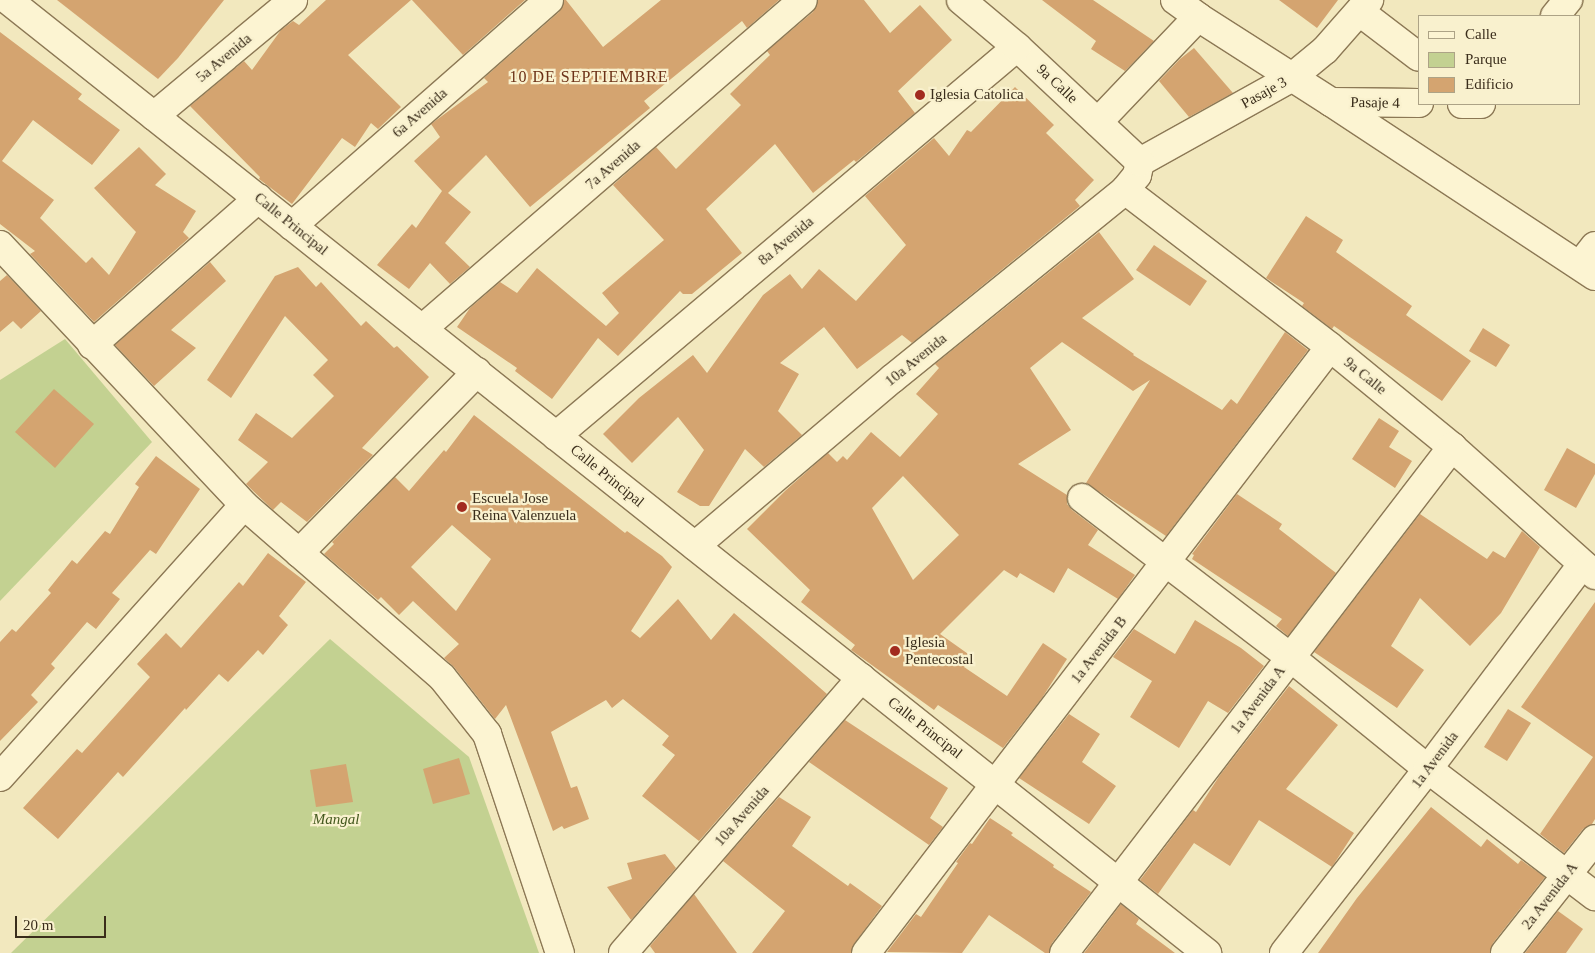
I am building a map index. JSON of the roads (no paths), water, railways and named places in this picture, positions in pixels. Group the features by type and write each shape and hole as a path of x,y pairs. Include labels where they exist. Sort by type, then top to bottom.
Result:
{"street":[{"name":"5a Avenida","path":"154,116 293,0"},
{"name":"6a Avenida","path":"292,226 549,0"},
{"name":"7a Avenida","path":"422,329 803,0"},
{"name":"9a Calle","path":"961,0 1017,47 1098,122 1134,176 1330,347 1452,447 1589,570"},
{"path":"1175,0 1198,18 1291,78 1590,262"},
{"path":"1556,15 1568,0"},
{"name":"Calle Principal","path":"14,2 154,116 1207,953"},
{"path":"1364,6 1418,56"},
{"name":"Pasaje 3","path":"1134,176 1291,78 1325,50 1364,6"},
{"path":"1098,122 1198,18"},
{"name":"8a Avenida","path":"556,436 1017,47"},
{"name":"Pasaje 4","path":"1332,102 1418,103"},
{"name":"10a Avenida","path":"694,546 1134,176"},
{"path":"92,345 259,198"},
{"path":"2,251 244,505 442,677 487,734 560,953"},
{"name":"1a Avenida B","path":"866,953 1330,347"},
{"path":"300,553 477,372"},
{"name":"1a Avenida A","path":"1064,953 1452,447"},
{"path":"1082,498 1290,657 1428,769 1595,896"},
{"path":"0,777 244,505"},
{"name":"1a Avenida","path":"1284,953 1428,769 1589,570"},
{"name":"10a Avenida","path":"623,953 861,678"},
{"name":"2a Avenida A","path":"1505,953 1595,839"}],"place":[{"name":"Iglesia Catolica","path":"920,95"},
{"name":"Escuela Jose Reina Valenzuela","path":"462,507"},
{"name":"Iglesia Pentecostal","path":"895,651"}],"district":[{"name":"10 DE SEPTIEMBRE","path":"589,77"}],"park label":[{"name":"Mangal","path":"336,820"}]}
